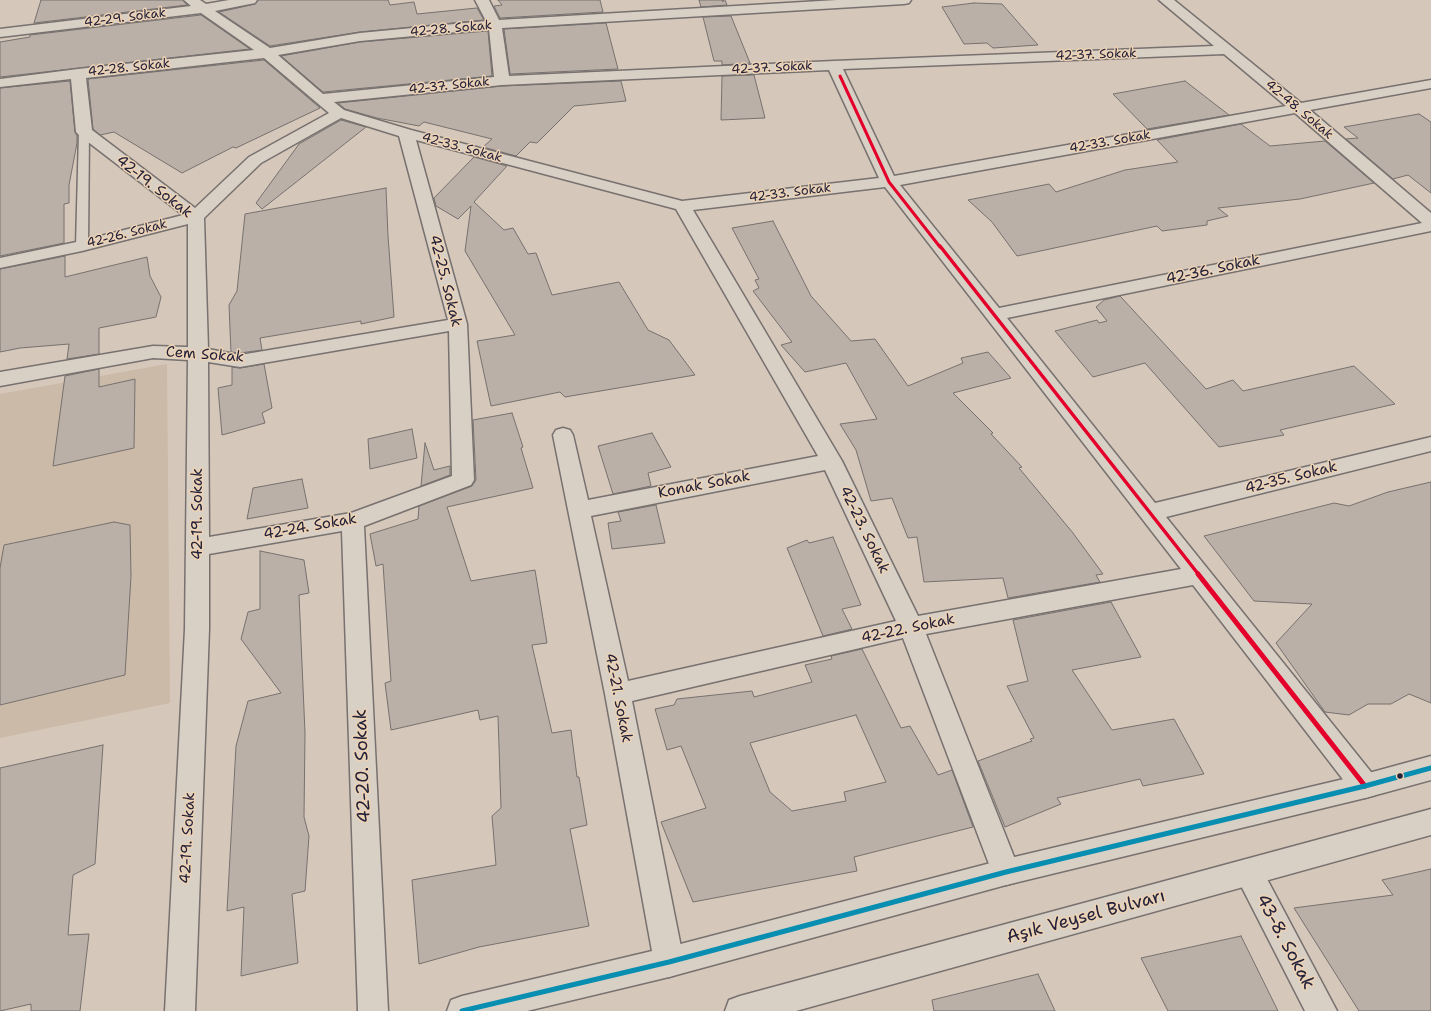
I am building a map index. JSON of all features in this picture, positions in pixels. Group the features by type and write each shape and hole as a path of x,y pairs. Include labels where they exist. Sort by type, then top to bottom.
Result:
{"street":[{"name":"42-29. Sokak","path":"0,33 196,4 250,0"},
{"path":"482,0 495,24 502,80"},
{"name":"42-28. Sokak","path":"0,82 267,53 360,37 495,24 904,0"},
{"name":"42-48. Sokak","path":"1166,0 1225,50 1297,107 1431,222"},
{"name":"42-33. Sokak","path":"196,4 267,53 320,99 339,113 406,133 682,206 889,182 1297,107 1431,84"},
{"name":"42-37. Sokak","path":"320,99 502,80 834,65 1225,50"},
{"path":"834,65 889,182 1151,512 1365,786"},
{"path":"78,73 84,132"},
{"name":"42-26. Sokak","path":"0,263 82,246 196,217 255,160 339,113"},
{"name":"42-19. Sokak","path":"84,132 196,217 198,354 197,637 180,1011"},
{"name":"42-25. Sokak","path":"406,133 458,324 463,480"},
{"name":"42-23. Sokak","path":"682,206 831,461 911,627 1006,872"},
{"name":"42-36. Sokak","path":"995,315 1431,226"},
{"name":"Cem Sokak","path":"0,379 153,352 198,354 240,360 458,324"},
{"name":"42-21. Sokak","path":"564,435 578,510 618,694 669,962"},
{"name":"42-35. Sokak","path":"1151,512 1431,444"},
{"name":"Konak Sokak","path":"578,510 831,461"},
{"name":"42-24. Sokak","path":"198,547 353,521 463,480"},
{"name":"42-20. Sokak","path":"353,521 373,1011"},
{"name":"42-22. Sokak","path":"618,694 911,627 1200,575"},
{"path":"462,1011 669,962 1006,872 1365,786 1431,768"},
{"name":"Aşık Veysel Bulvarı","path":"740,1011 1431,822"},
{"name":"43-8. Sokak","path":"1248,872 1322,1011"}],"lane":[{"path":"82,246 84,132"}],"shaded area":[{"path":"167,364 170,703 0,738 0,394"}],"building":[{"path":"41,0 183,0 187,5 34,23"},
{"path":"258,0 388,0 390,5 414,2 417,14 477,8 484,20 360,32 270,46 219,12 255,4"},
{"path":"498,0 600,0 603,12 500,18 494,6 502,5"},
{"path":"699,0 722,0 723,2 723,0 725,0 727,5 701,7"},
{"path":"974,3 1002,4 1038,45 993,48 987,43 964,44 942,7"},
{"path":"201,15 250,49 0,77 0,42 30,37 30,35"},
{"path":"731,16 750,63 722,65 722,61 714,61 703,17"},
{"path":"606,23 618,69 510,74 504,29"},
{"path":"488,31 492,76 323,92 281,56 360,42"},
{"path":"264,60 320,108 236,148 233,147 182,173 114,132 100,135 93,129 88,79"},
{"path":"754,75 765,118 721,120 722,76"},
{"path":"70,81 77,143 69,185 69,203 64,204 64,243 0,256 0,88"},
{"path":"621,81 626,101 574,106 537,143 530,142 516,156 483,147 492,139 424,122 419,126 377,118 345,109 338,103 502,86"},
{"path":"1185,81 1229,115 1147,129 1113,94"},
{"path":"1419,114 1431,122 1431,193 1408,175 1393,179 1346,139 1358,138 1344,127"},
{"path":"341,120 366,127 262,209 256,203 299,144"},
{"path":"1241,124 1270,146 1325,141 1374,183 1300,199 1218,208 1228,216 1207,221 1207,225 1162,231 1157,226 1017,256 992,222 968,200 1049,184 1056,192 1125,170 1178,162 1157,140"},
{"path":"474,157 507,166 474,202 504,230 513,228 528,254 536,253 552,295 619,282 648,330 669,340 695,375 565,397 560,392 491,406 477,341 515,335 465,251 471,206 458,219 436,206 434,198"},
{"path":"386,188 394,317 361,324 361,321 260,338 262,350 240,353 231,352 229,305 237,291 245,214"},
{"path":"773,221 811,296 851,341 875,339 908,386 963,363 961,358 988,352 1011,378 953,393 993,433 991,434 1022,467 1019,468 1073,533 1103,574 1096,575 1100,582 1008,598 1003,578 924,582 917,537 908,538 892,498 871,501 856,450 840,424 877,419 846,363 805,372 781,345 792,342 753,291 759,288 755,280 759,279 732,228"},
{"path":"65,256 65,277 147,257 150,276 161,297 156,317 99,328 99,354 67,359 69,344 20,348 0,352 0,269"},
{"path":"1120,296 1206,389 1233,380 1243,391 1354,366 1395,404 1280,430 1284,435 1219,447 1145,363 1093,377 1055,331 1097,320 1099,323 1107,321 1096,307 1104,300"},
{"path":"264,364 272,408 262,413 265,423 222,435 218,388 232,385 232,367 240,368"},
{"path":"99,369 99,387 135,379 134,448 53,466 65,376"},
{"path":"512,413 523,447 521,448 533,488 447,507 471,581 535,570 547,643 532,645 552,733 571,730 577,777 579,777 587,825 570,829 589,926 479,947 419,964 412,880 496,865 492,816 501,808 498,716 480,720 478,710 391,730 385,683 391,681 383,564 376,566 370,534 418,519 419,506 472,486 476,480 473,420"},
{"path":"412,429 417,458 370,469 368,439"},
{"path":"652,433 671,467 648,473 651,486 613,494 598,446"},
{"path":"425,443 434,470 450,466 450,475 421,486"},
{"path":"302,479 308,508 247,519 253,488"},
{"path":"1431,482 1431,703 1409,694 1391,704 1368,704 1349,715 1325,712 1276,643 1312,604 1254,601 1204,536 1334,503 1349,506 1388,492"},
{"path":"656,505 665,543 612,549 608,523 621,521 618,512"},
{"path":"114,522 130,525 131,576 125,675 0,705 0,568 4,545"},
{"path":"833,537 861,605 842,609 852,629 823,636 787,548 807,540 809,543"},
{"path":"260,551 304,560 309,593 299,595 305,733 304,817 309,836 305,891 292,894 298,963 241,976 244,907 227,911 236,746 248,701 281,693 241,639 248,612 260,609"},
{"path":"1111,602 1141,657 1072,670 1112,730 1174,719 1204,774 1143,786 1140,779 1057,798 1061,804 1005,827 978,761 1032,741 1030,739 1034,738 1007,686 1028,681 1013,620"},
{"path":"862,649 901,728 910,726 938,775 952,770 973,827 854,857 857,871 693,902 661,822 706,808 681,746 667,750 655,709 674,705 677,699 752,691 754,697 812,682 805,665 832,659 831,656","holes":["856,715 886,782 844,792 846,801 792,811 770,792 750,743"]},
{"path":"103,745 95,864 73,875 68,935 89,934 80,1011 31,1011 31,1004 0,1011 0,768"},
{"path":"1431,869 1431,1011 1359,1011 1294,908 1393,895 1382,880"},
{"path":"1241,936 1278,1011 1168,1011 1141,958"},
{"path":"1038,974 1055,1011 934,1011 932,1000"}],"transit line":[{"path":"840,76 889,182 1365,786"},
{"path":"462,1011 669,962 1006,872 1365,786 1431,768"}]}
